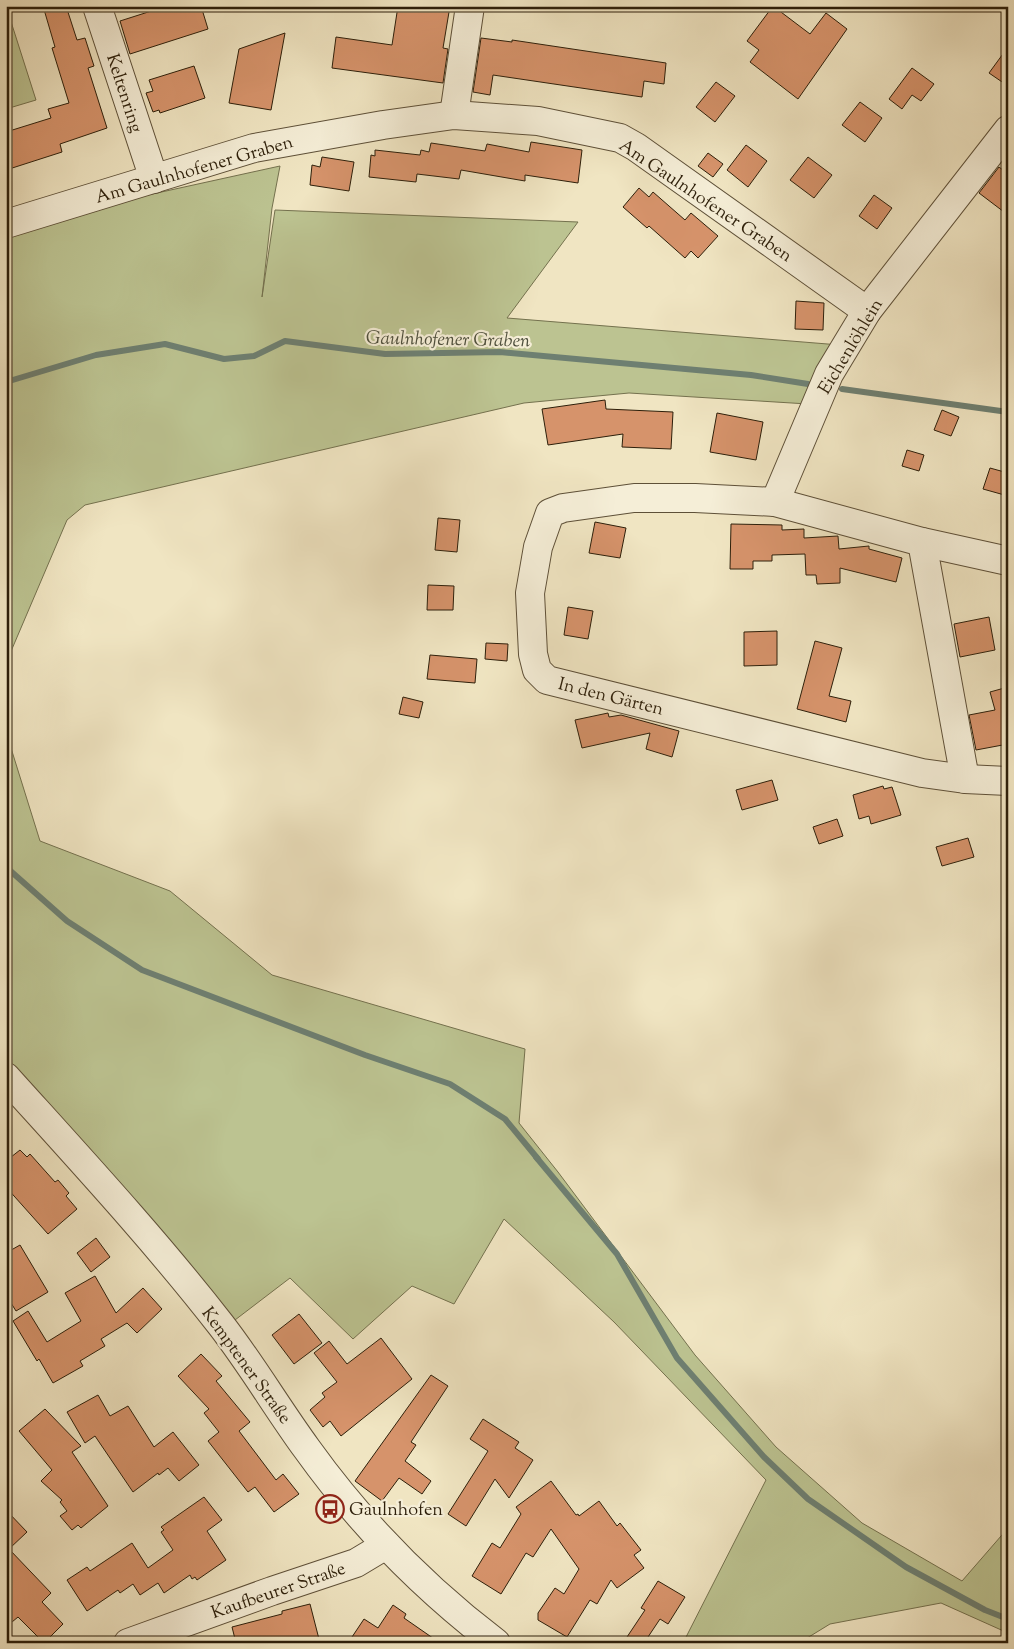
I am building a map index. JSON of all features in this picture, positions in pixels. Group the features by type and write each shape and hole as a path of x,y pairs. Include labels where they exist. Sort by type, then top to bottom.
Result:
{"street":[{"name":"Keltenring","path":"97,6 154,180"},
{"path":"454,115 470,6"},
{"name":"Am Gaulnhofener Graben","path":"6,224 254,148 383,124 454,115 538,121 620,138 636,147 867,311"},
{"name":"Eichenlöhlein","path":"775,502 829,374 867,311 1007,131"},
{"name":"In den Gärten","path":"775,502 696,498 634,498 563,508 550,512 538,547 530,593 533,654 537,670 547,680 922,773 1008,782"},
{"path":"775,502 922,542 1008,560"},
{"path":"922,542 965,779"},
{"name":"Kemptener Straße","path":"6,1077 97,1178 210,1312 249,1362 325,1474 386,1545 440,1597 496,1643"},
{"name":"Kaufbeurer Straße","path":"128,1643 173,1636 272,1591 356,1563 386,1545"}],"green space":[{"path":"6,6 36,100 6,109"},
{"path":"280,166 272,208 262,297 275,210 578,222 507,318 840,345 808,404 629,393 524,403 85,505 67,520 6,663 6,238 125,200"},
{"path":"6,732 40,841 170,891 272,975 525,1049 519,1123 695,1355 776,1447 862,1523 962,1581 1008,1528 1008,1633 941,1603 830,1624 799,1643 683,1643 766,1480 614,1322 504,1219 454,1304 412,1286 353,1339 290,1278 235,1320 6,1058"}],"building":[{"path":"43,6 66,6 77,40 85,38 94,66 88,68 107,128 60,144 62,152 6,170 6,132 51,118 48,109 69,103 52,48 55,47"},
{"path":"167,6 201,6 208,29 130,54 120,21"},
{"path":"398,6 450,6 443,48 448,49 443,83 332,68 336,37 392,45"},
{"path":"773,6 810,34 826,13 847,29 798,99 750,62 759,50 747,41"},
{"path":"285,33 271,110 229,103 239,49"},
{"path":"481,38 512,42 512,40 666,63 664,84 644,81 642,97 493,75 490,95 473,92"},
{"path":"1008,47 1008,86 989,73"},
{"path":"194,66 205,98 160,113 159,110 153,112 146,93 153,91 149,80"},
{"path":"912,68 934,84 921,101 912,95 902,109 889,99"},
{"path":"716,82 735,96 715,122 696,107"},
{"path":"860,102 882,118 865,142 842,125"},
{"path":"531,142 582,150 578,183 525,175 525,181 461,170 459,179 417,174 416,182 369,177 371,155 375,156 375,150 420,155 421,150 429,152 431,143 485,151 487,144 529,152"},
{"path":"746,145 767,161 748,187 727,170"},
{"path":"708,153 723,164 713,177 698,166"},
{"path":"322,157 354,162 349,191 310,185 312,165 320,167"},
{"path":"808,157 832,175 814,198 790,180"},
{"path":"999,167 1008,174 1008,215 979,193"},
{"path":"639,188 649,197 653,192 685,220 691,213 718,236 698,258 691,251 685,258 649,226 647,228 623,207"},
{"path":"874,195 892,208 877,229 859,216"},
{"path":"796,301 824,303 823,330 795,329"},
{"path":"605,400 606,409 673,412 671,449 622,447 623,434 548,445 542,409"},
{"path":"942,410 959,417 951,436 934,430"},
{"path":"717,413 763,422 756,460 710,452"},
{"path":"907,450 924,455 919,471 902,466"},
{"path":"990,468 1008,473 1008,496 983,489"},
{"path":"438,518 460,520 457,552 435,550"},
{"path":"595,522 626,528 620,558 589,553"},
{"path":"731,524 782,525 782,530 804,529 804,538 838,536 839,549 869,546 869,549 902,558 896,582 840,568 840,583 817,584 816,575 806,575 805,554 772,555 772,561 753,561 753,569 730,569"},
{"path":"428,585 454,586 453,610 427,610"},
{"path":"568,607 593,611 588,639 564,635"},
{"path":"989,617 995,650 960,657 954,624"},
{"path":"777,631 777,665 744,666 744,632"},
{"path":"815,641 842,648 829,696 851,701 846,722 797,709"},
{"path":"486,643 508,644 507,661 485,659"},
{"path":"430,655 477,659 475,683 427,679"},
{"path":"1008,687 1008,744 976,750 969,715 995,710 990,692"},
{"path":"403,697 423,702 419,718 399,714"},
{"path":"608,713 609,717 621,715 679,731 672,757 646,749 650,733 582,748 575,720"},
{"path":"772,780 778,800 742,810 736,790"},
{"path":"883,786 884,789 892,787 901,815 871,824 869,816 859,819 853,795"},
{"path":"837,819 843,836 819,844 813,827"},
{"path":"968,838 974,857 942,866 936,847"},
{"path":"20,1150 27,1157 30,1154 55,1182 58,1180 69,1193 66,1196 77,1209 48,1234 6,1187 6,1161"},
{"path":"96,1238 110,1257 91,1272 77,1253"},
{"path":"20,1245 48,1292 16,1311 6,1295 6,1253"},
{"path":"95,1276 116,1313 143,1288 162,1309 137,1333 127,1323 101,1339 105,1346 80,1361 83,1366 53,1383 39,1359 37,1361 13,1321 28,1311 47,1342 81,1321 65,1293"},
{"path":"299,1314 322,1343 294,1364 272,1335"},
{"path":"381,1338 412,1379 341,1436 330,1421 323,1427 310,1410 325,1397 322,1393 337,1382 314,1353 329,1341 347,1364"},
{"path":"201,1354 222,1376 216,1381 250,1422 239,1431 276,1480 283,1474 299,1494 274,1512 255,1487 248,1492 208,1441 219,1432 204,1413 209,1409 178,1376"},
{"path":"431,1375 448,1386 411,1442 416,1445 405,1461 431,1481 422,1494 399,1478 382,1501 355,1481"},
{"path":"98,1395 110,1416 128,1406 154,1447 173,1432 199,1465 179,1481 168,1468 159,1475 158,1473 133,1492 95,1436 85,1443 67,1412"},
{"path":"45,1409 81,1446 72,1452 108,1506 81,1528 78,1525 72,1530 60,1516 67,1511 60,1502 62,1500 41,1481 52,1470 19,1431"},
{"path":"483,1419 519,1442 515,1448 533,1460 509,1498 495,1479 466,1526 448,1514 488,1451 470,1439"},
{"path":"551,1481 576,1515 578,1514 579,1516 599,1501 617,1526 620,1523 641,1550 634,1555 644,1568 617,1588 611,1580 597,1604 590,1600 567,1637 538,1620 538,1613 555,1588 564,1594 579,1569 551,1529 533,1557 526,1553 501,1594 472,1576 492,1543 500,1548 521,1514 516,1507"},
{"path":"204,1497 222,1520 207,1531 226,1560 197,1580 195,1577 192,1579 190,1575 164,1593 158,1583 140,1595 133,1584 120,1593 118,1590 87,1611 67,1580 87,1567 90,1571 132,1543 148,1568 173,1550 161,1532 164,1530 161,1527"},
{"path":"6,1510 27,1532 9,1549 51,1593 42,1602 63,1624 44,1643 18,1617 6,1627"},
{"path":"658,1581 685,1597 668,1624 660,1619 644,1643 623,1643 645,1610 641,1608"},
{"path":"310,1604 320,1643 236,1643 232,1627 282,1614 282,1611"},
{"path":"393,1605 406,1614 404,1618 440,1643 348,1643 364,1619 378,1628"}],"waterway":[{"name":"Gaulnhofener Graben","path":"6,382 96,355 165,344 224,359 254,356 285,341 385,354 500,352 751,375 808,384"},
{"name":"Gaulnhofener Graben","path":"842,389 1008,412"},
{"path":"6,867 67,921 142,970 365,1055 450,1084 505,1119 538,1159"},
{"path":"536,1157 617,1254 677,1358 764,1457 808,1499 906,1567 985,1610 1008,1619"}],"place":[{"name":"Gaulnhofen","path":"330,1509"}]}
